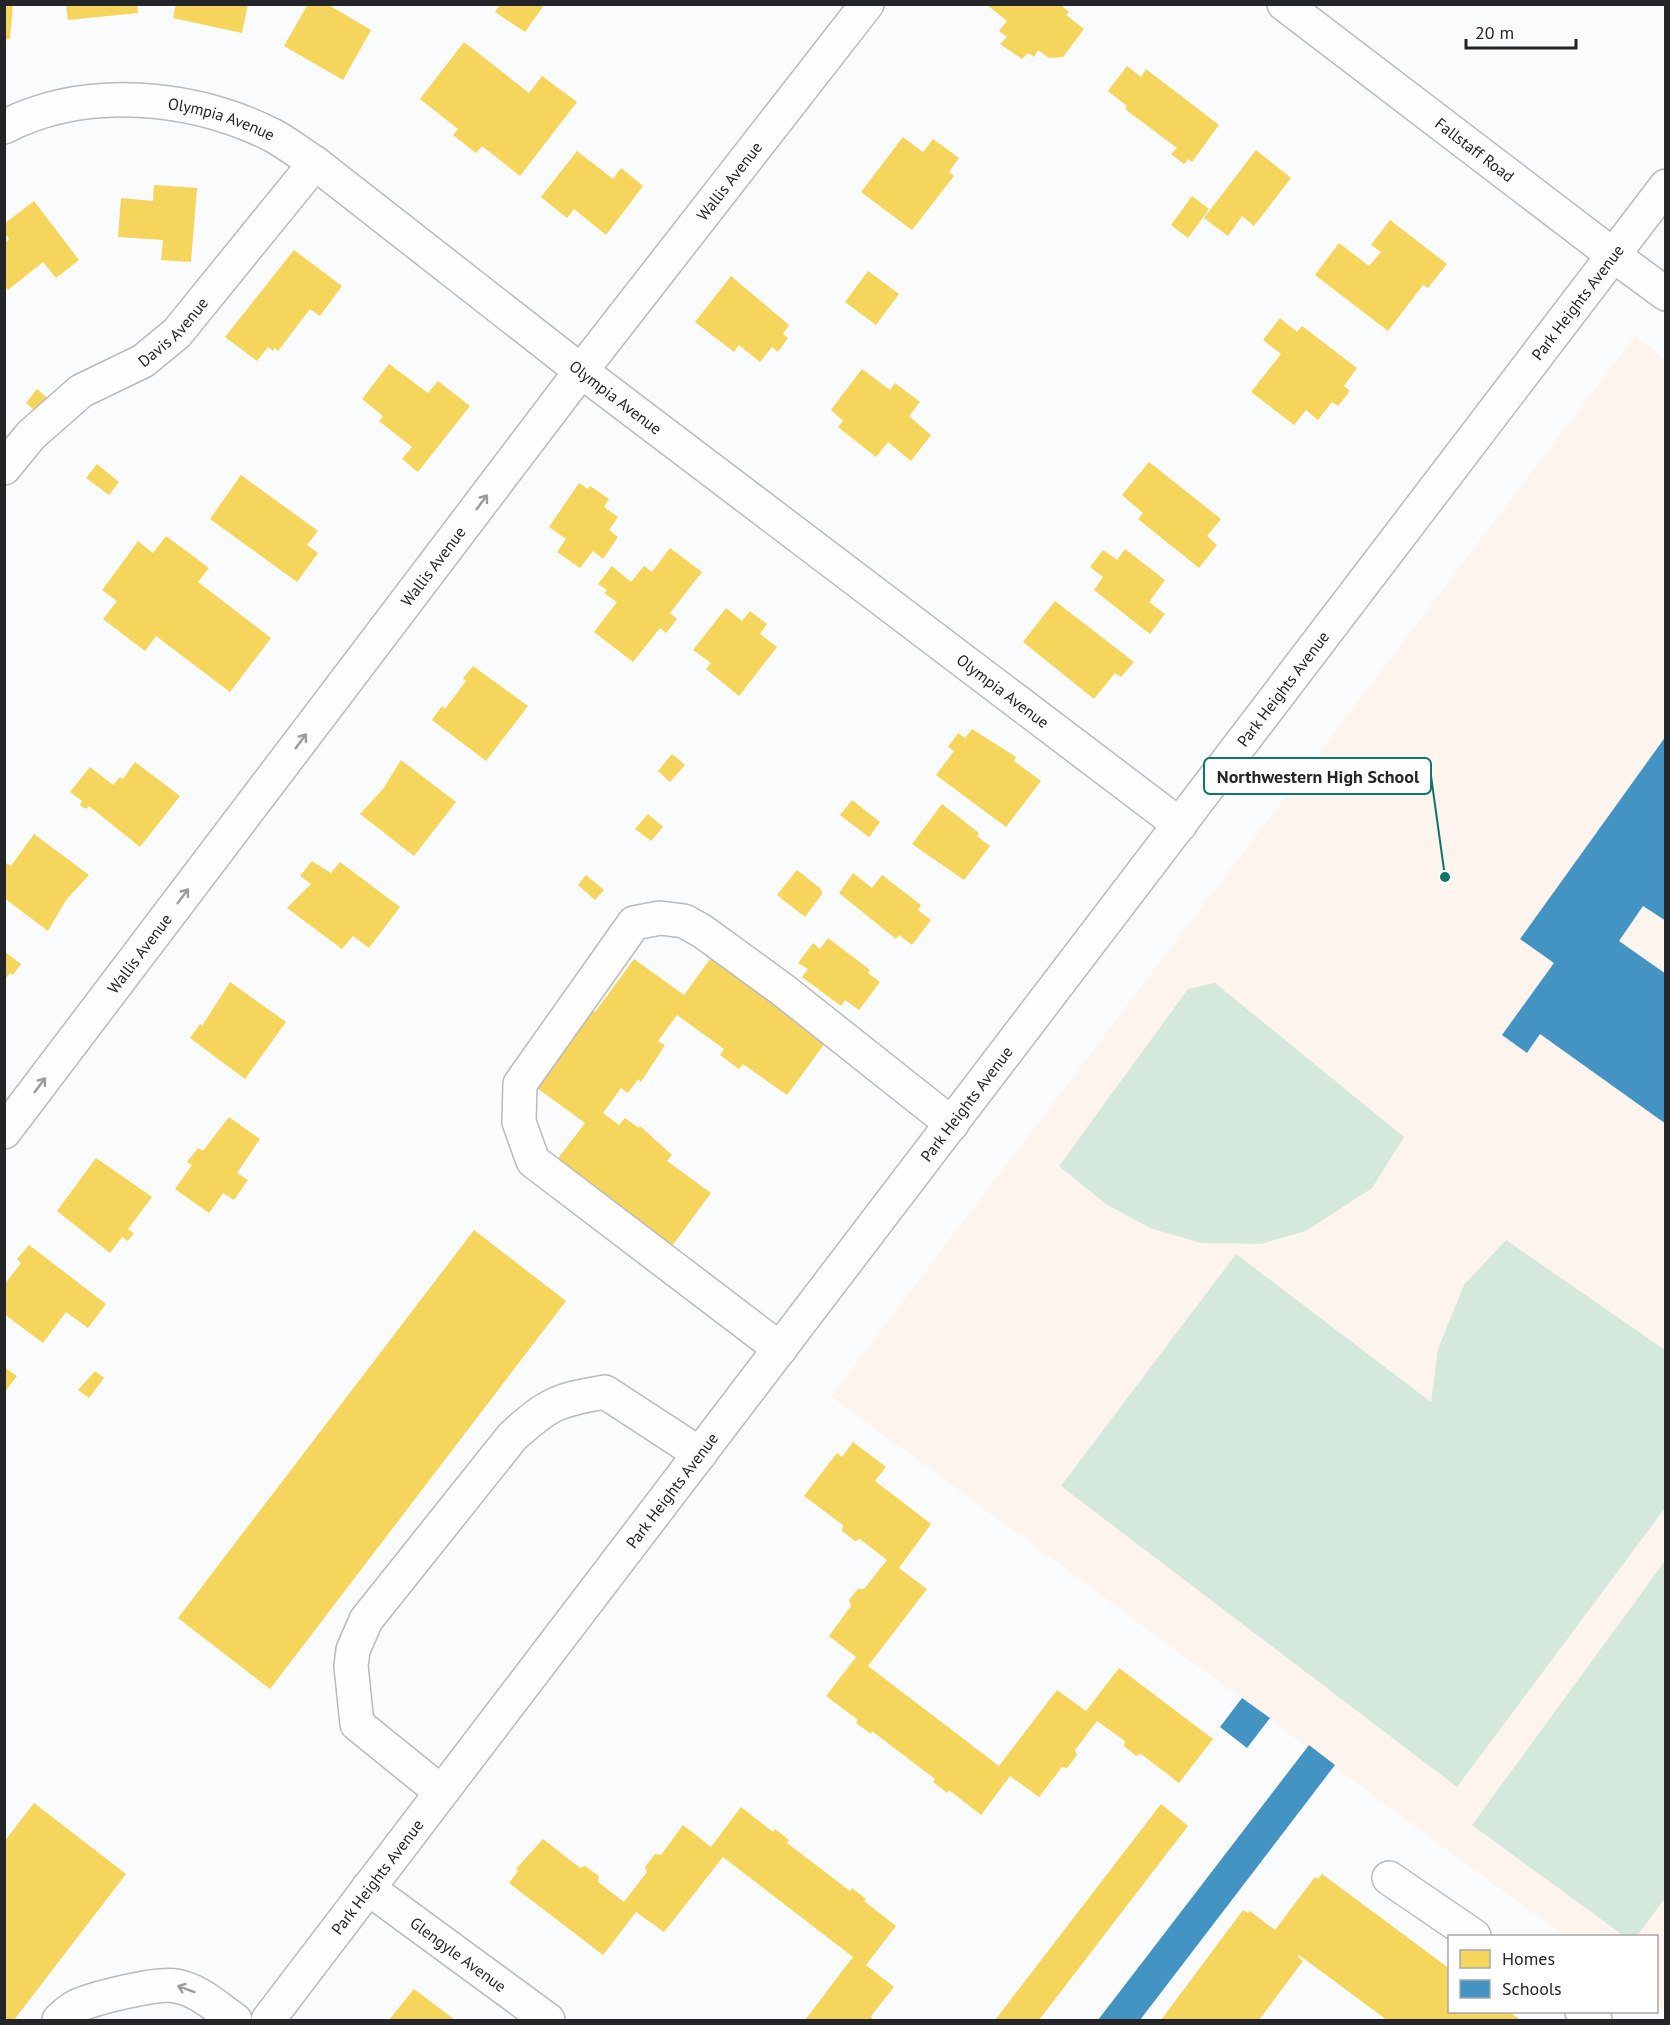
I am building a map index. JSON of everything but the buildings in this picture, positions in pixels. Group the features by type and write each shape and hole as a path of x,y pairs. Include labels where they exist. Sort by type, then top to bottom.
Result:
{"street":[{"name":"Wallis Avenue","path":"4,1132 581,371 867,4"},
{"name":"Fallstaff Road","path":"1296,8 1665,294"},
{"name":"Olympia Avenue","path":"4,127 27,116 60,106 130,102 182,104 227,116 274,136 315,163 581,371 1180,825"},
{"name":"Davis Avenue","path":"4,468 31,435 74,396 109,376 143,361 177,333 315,163"},
{"name":"Park Heights Avenue","path":"268,2020 1665,186"},
{"path":"780,1349 533,1161 519,1122 520,1084 634,923 660,918 684,921 702,931 783,990 952,1124"},
{"path":"441,1792 357,1724 351,1666 352,1650 366,1620 513,1437 539,1412 566,1398 605,1392 700,1454"},
{"path":"1389,1878 1473,1935"},
{"name":"Glengyle Avenue","path":"368,1888 549,2020"},
{"path":"59,2020 76,2006 133,1990 174,1985 200,1994 235,2020"}],"shaded area":[{"path":"1635,336 1665,359 1665,2011 1658,2006 1658,1935 1563,1935 831,1396"}],"green space":[{"path":"1215,983 1404,1137 1372,1188 1306,1231 1260,1244 1201,1243 1150,1228 1106,1204 1059,1166 1188,989"},
{"path":"1506,1240 1665,1350 1665,1508 1457,1787 1061,1486 1236,1254 1431,1402 1438,1349 1464,1285"},
{"path":"1665,1561 1665,1898 1638,1935 1623,1935 1472,1825"}],"place":[{"name":"Northwestern High School","path":"1445,877"}]}
